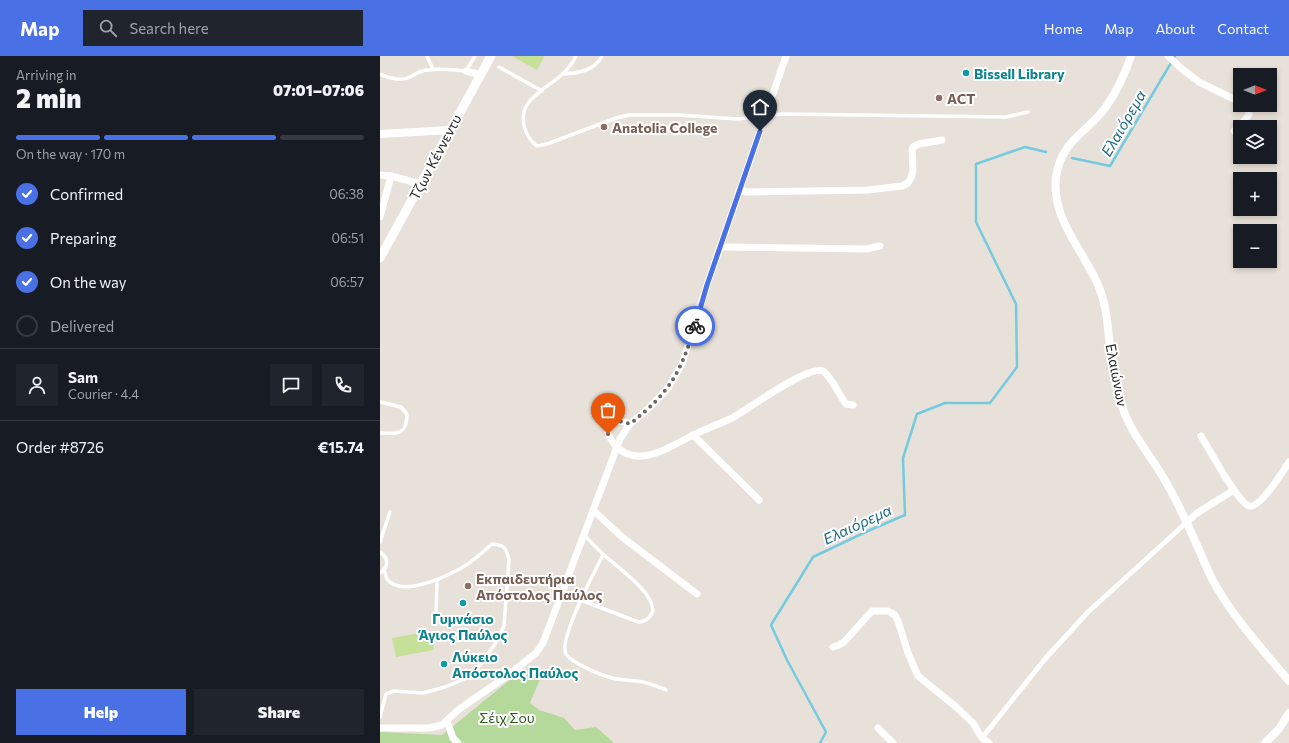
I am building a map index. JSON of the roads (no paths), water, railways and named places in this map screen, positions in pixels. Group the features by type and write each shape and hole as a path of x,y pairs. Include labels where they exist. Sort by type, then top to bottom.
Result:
{"main road":[{"name":"Τζων Κέννεντυ","path":"380,258 491,56"}],"street":[{"path":"380,728 432,728 442,725 458,710 507,676 536,653 543,642 594,510 616,446 623,432 630,424 668,388 686,355 720,247 786,56"},
{"name":"Ελαιώνων","path":"1132,56 1121,84 1105,108 1070,142 1060,159 1056,176 1058,210 1096,281 1103,301 1107,318 1116,387 1124,412 1134,433 1167,482 1218,590 1255,641 1289,681"},
{"path":"1168,56 1182,69 1200,82 1233,98"},
{"path":"466,71 481,75"},
{"path":"380,134 450,130"},
{"path":"740,190 747,192 868,190 902,186 911,178 913,170 913,146 942,140"},
{"path":"380,175 391,176 421,184"},
{"path":"380,217 391,176"},
{"path":"720,247 866,249 880,246"},
{"path":"630,424 616,420 608,425 608,434 616,446 631,456 643,456 657,453 732,418 801,375 816,370 822,371 828,376 846,404 854,405"},
{"path":"693,435 758,500"},
{"path":"1200,436 1234,490 1247,505 1250,506 1254,506 1270,488 1289,462"},
{"path":"982,738 1048,655 1088,612 1197,513 1234,490"},
{"path":"594,510 622,537 697,594"},
{"path":"833,647 844,642 872,611 888,611 895,615 908,653 918,676 955,706 973,723 982,738 989,743"},
{"path":"1265,743 1279,729 1289,713"},
{"path":"447,721 453,738 458,743"},
{"path":"878,728 893,743"}],"lane":[{"path":"427,56 433,69"},
{"path":"380,74 400,79 408,78 424,70 433,69 466,71 475,56"},
{"path":"576,56 563,74 528,104 523,123 525,132 534,143 539,146 626,115 678,115 738,118 782,114 1006,117 1028,112"},
{"path":"563,74 586,71 594,67 602,56"},
{"path":"499,67 542,91"},
{"path":"380,402 401,407 407,414 407,419 405,427 401,432 396,434 380,433"},
{"path":"380,542 390,512"},
{"path":"581,600 638,622 645,622 652,613 653,607 648,596 639,586 603,554 584,534"},
{"path":"380,717 386,694 394,691 423,693 445,687 467,678 478,668 495,644 504,626 509,560 507,550 501,545 492,544 472,561 437,580 416,586 402,586 393,583 387,579 384,570"},
{"path":"380,552 387,560 387,565 380,573"},
{"path":"603,554 570,627 565,642 565,649 568,656 583,666 607,676 616,679 642,682 666,690"},
{"path":"436,616 437,580"}],"waterway":[{"name":"Ελαιόρεμα","path":"1072,158 1110,166 1175,56"},
{"name":"Ελαιόρεμα","path":"820,743 826,732 787,660 771,625 813,557 905,515 903,458 917,414 945,403 990,403 1017,367 1016,304 976,222 976,164 1025,147 1046,152"}],"place":[{"name":"Bissell Library","path":"966,73"},
{"name":"ACT","path":"939,98"},
{"name":"Anatolia College","path":"604,127"},
{"name":"Εκπαιδευτήρια Απόστολος Παύλος","path":"468,586"},
{"name":"Γυμνάσιο Άγιος Παύλος","path":"463,603"},
{"name":"Λύκειο Απόστολος Παύλος","path":"444,664"}],"park label":[{"name":"Σέιχ Σου","path":"507,717"}]}
